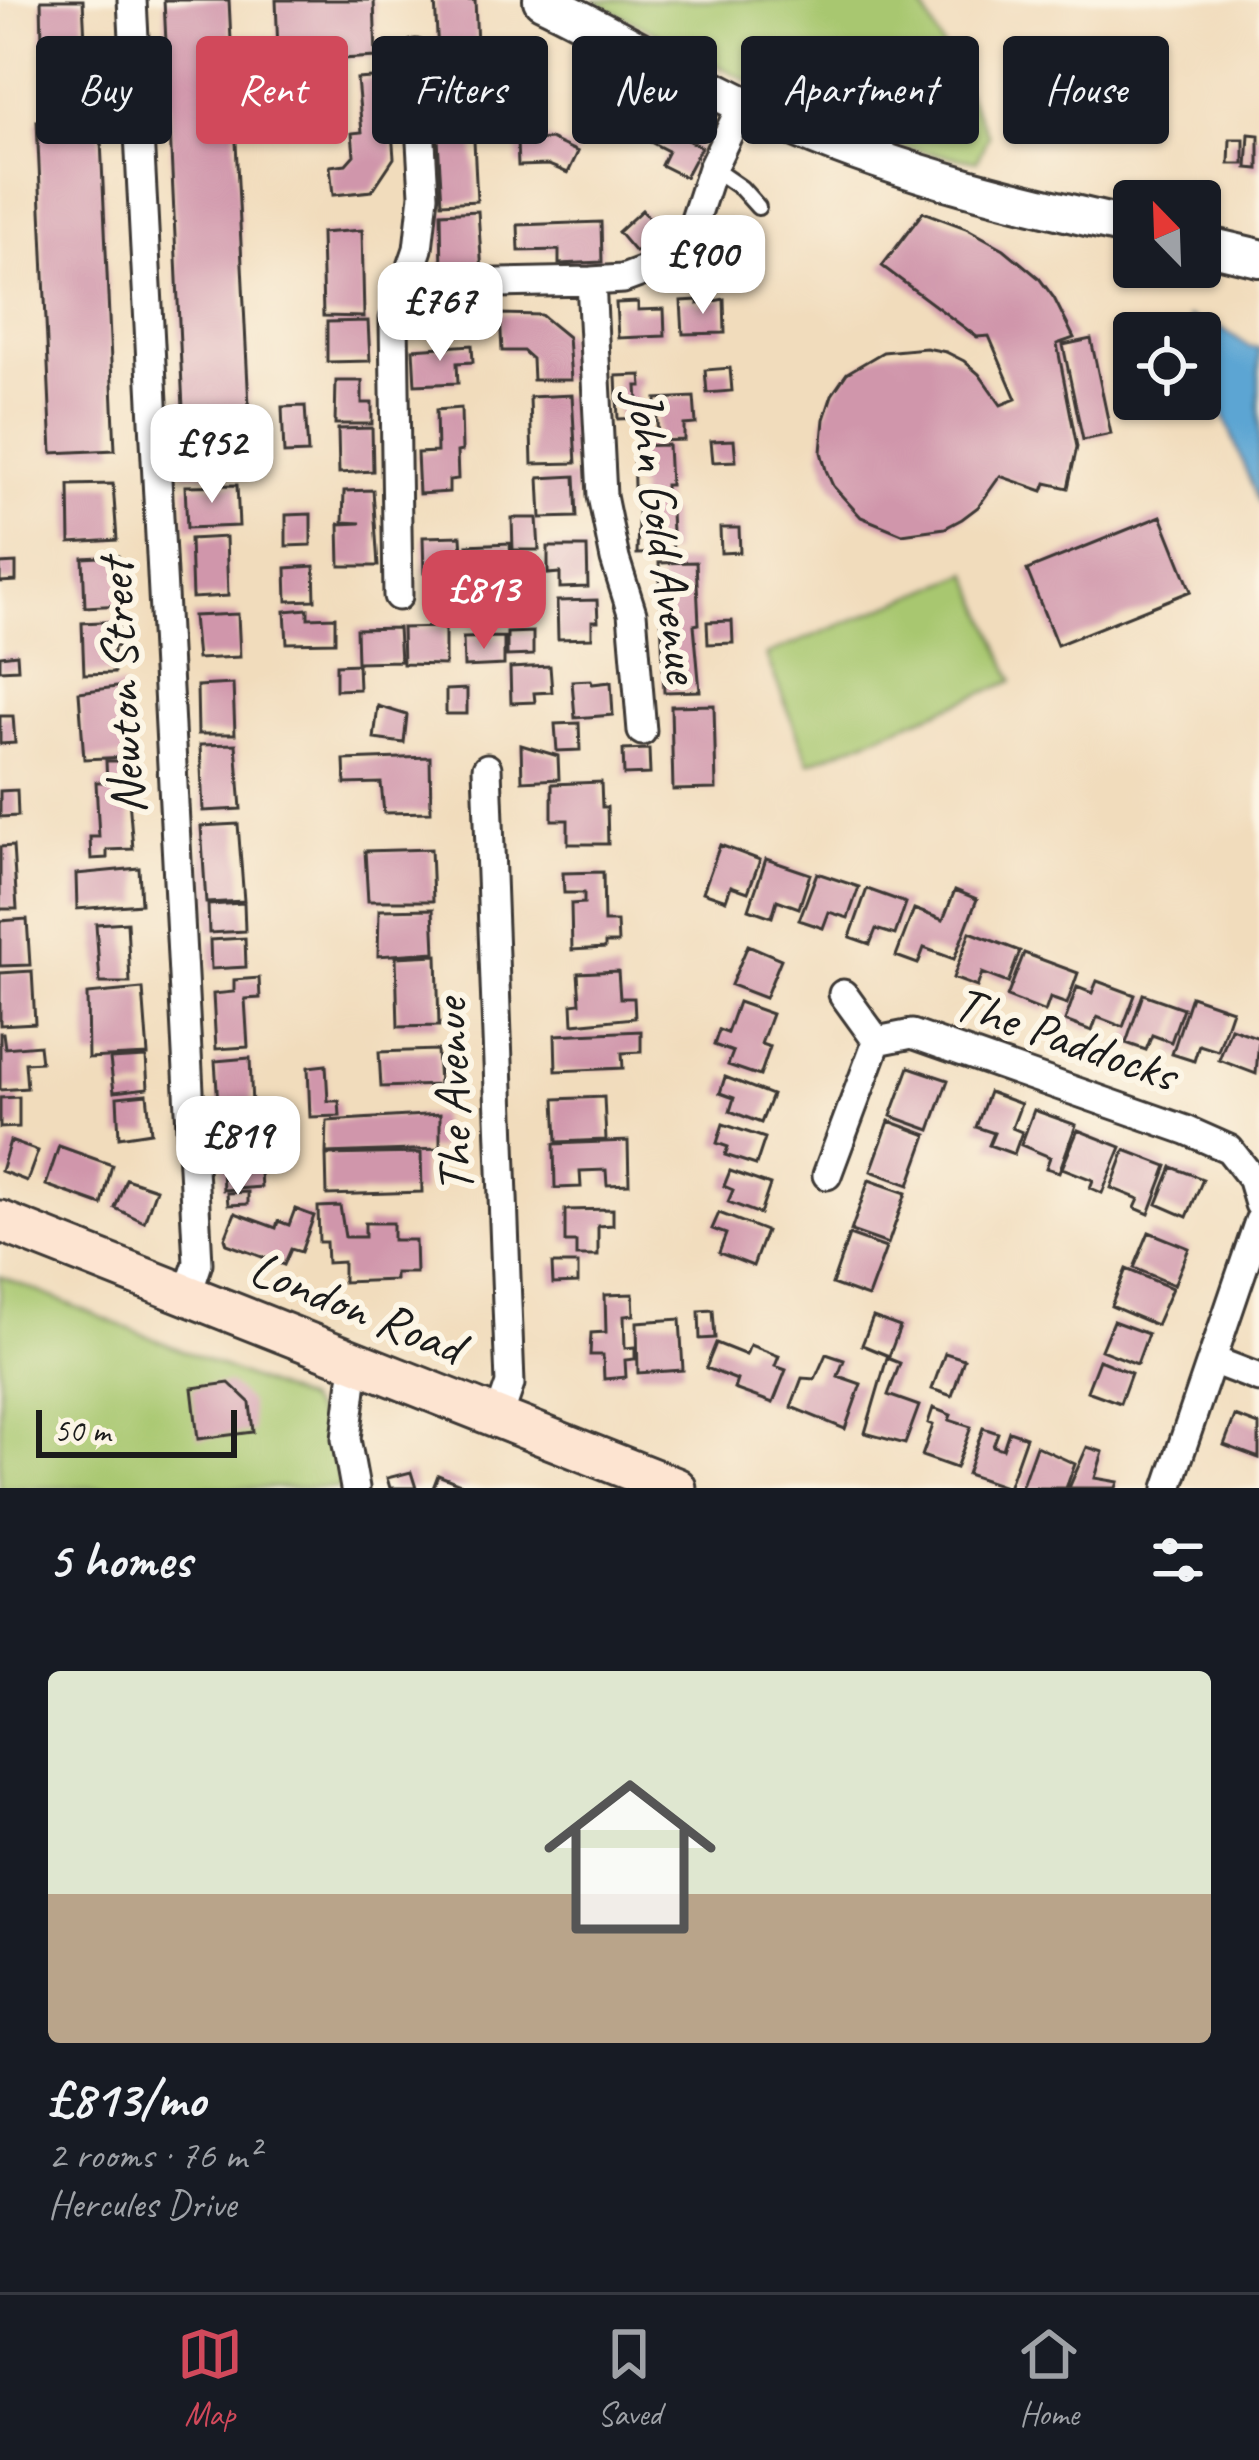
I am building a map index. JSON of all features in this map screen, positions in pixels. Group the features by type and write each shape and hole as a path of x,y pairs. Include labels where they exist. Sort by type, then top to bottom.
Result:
{"main road":[{"name":"London Road","path":"0,1221 676,1488"}],"street":[{"name":"Newton Street","path":"132,0 198,1263 187,1296"},
{"path":"542,0 741,102"},
{"path":"405,285 623,279 665,260 693,226 712,168 741,107"},
{"path":"398,596 394,319 418,249 424,195 421,144"},
{"path":"836,144 1037,206 1113,223"},
{"path":"1221,249 1259,258"},
{"name":"John Gold Avenue","path":"590,281 602,496 632,613 642,730"},
{"name":"The Avenue","path":"488,768 510,1384 498,1419"},
{"name":"The Paddocks","path":"843,994 877,1042"},
{"name":"The Paddocks","path":"877,1042 912,1034 1186,1130 1229,1149 1251,1177 1259,1204"},
{"name":"The Paddocks","path":"827,1174 877,1042"},
{"path":"1168,1488 1259,1221"},
{"path":"1212,1360 1259,1378"},
{"path":"355,1364 346,1439 356,1488"}],"lane":[{"path":"712,168 741,188 758,208"}],"green space":[{"path":"593,0 919,0 937,36 741,36 741,77 717,65 717,36 662,36"},
{"path":"979,117 988,135 977,161 883,144 979,144"},
{"path":"969,573 1013,681 809,763 766,655"},
{"path":"0,1276 306,1401 330,1432 341,1488 0,1488"}],"water":[{"path":"1221,328 1259,348 1259,504 1221,408"}],"building":[{"path":"41,0 83,0 85,36 42,36"},
{"path":"164,0 229,0 231,36 196,36 196,144 236,144 250,427 184,430 171,144 172,36 166,36"},
{"path":"276,0 374,0 372,57 348,59 348,36 277,36"},
{"path":"475,0 477,36 437,36 435,1"},
{"path":"372,78 372,144 393,144 394,158 372,191 333,195 330,166 346,164 354,155 352,133 362,132 357,79"},
{"path":"1249,134 1259,135 1259,169 1247,168"},
{"path":"548,139 578,152 568,173 549,165 518,166 517,144 548,144"},
{"path":"1230,139 1244,139 1244,164 1229,164"},
{"path":"38,144 101,144 115,450 52,453"},
{"path":"438,144 474,144 477,201 442,203"},
{"path":"654,144 701,147 685,177 661,165 668,151"},
{"path":"642,210 660,231 635,252 618,232"},
{"path":"478,211 482,273 442,275 441,213"},
{"path":"923,212 1004,249 1039,278 1054,298 1074,338 1057,344 1077,447 1068,488 1046,483 1043,491 1000,476 978,507 962,519 945,528 902,534 861,517 833,486 826,470 821,452 824,419 847,373 883,352 926,348 964,361 1001,405 1016,399 989,336 977,337 882,266"},
{"path":"601,222 602,262 559,264 559,250 519,251 518,225"},
{"path":"362,230 364,317 323,316 321,233"},
{"path":"724,299 725,333 683,334 681,301 698,300 698,304"},
{"path":"638,302 638,310 664,309 665,336 618,338 616,303"},
{"path":"500,314 541,315 568,337 571,380 533,380 532,359 523,351 502,351"},
{"path":"368,321 370,361 327,362 327,322"},
{"path":"1091,339 1111,434 1083,440 1063,345"},
{"path":"472,345 473,362 457,363 458,383 415,385 413,349"},
{"path":"730,368 732,391 707,393 705,370"},
{"path":"641,375 639,418 618,419 616,376"},
{"path":"336,381 362,381 362,403 372,403 372,424 335,424"},
{"path":"572,395 576,463 532,464 530,397"},
{"path":"694,397 696,424 684,425 684,440 658,441 656,399"},
{"path":"305,406 308,453 284,454 282,407"},
{"path":"461,408 458,479 449,480 449,492 419,494 417,453 437,452 436,410"},
{"path":"372,428 373,471 339,473 338,429"},
{"path":"252,436 253,473 185,475 184,439"},
{"path":"734,440 736,461 713,462 711,441"},
{"path":"668,445 670,485 665,485 665,512 671,512 673,553 637,554 639,487 634,487 633,446"},
{"path":"575,476 577,517 541,518 539,478"},
{"path":"113,484 117,540 70,543 69,485"},
{"path":"237,485 239,526 187,528 185,486"},
{"path":"373,490 378,566 340,566 339,524 361,523 343,522 344,491"},
{"path":"311,514 311,545 286,546 286,515"},
{"path":"1161,516 1191,591 1057,645 1027,570"},
{"path":"512,518 537,518 539,550 513,550"},
{"path":"720,528 739,528 740,552 721,553"},
{"path":"461,536 463,571 424,573 423,537"},
{"path":"226,537 228,596 192,598 190,539"},
{"path":"510,543 512,576 469,578 467,545"},
{"path":"548,547 587,547 588,587 560,588 560,573 548,574"},
{"path":"118,556 122,605 85,607 83,558"},
{"path":"696,562 699,624 694,625 700,691 664,692 659,563"},
{"path":"16,563 16,581 0,582 0,564"},
{"path":"314,566 315,600 287,601 286,568"},
{"path":"518,581 520,623 494,624 493,582"},
{"path":"597,600 598,621 592,621 592,638 558,639 557,601"},
{"path":"308,609 308,618 335,617 335,642 287,643 285,611"},
{"path":"238,614 240,657 197,659 193,616"},
{"path":"122,621 122,646 113,647 114,673 84,674 82,623"},
{"path":"732,621 733,643 708,644 707,622"},
{"path":"445,627 445,665 403,664 402,628"},
{"path":"398,628 400,661 357,662 356,629"},
{"path":"533,632 533,655 507,656 507,633"},
{"path":"504,637 504,665 464,667 463,638"},
{"path":"17,654 18,669 0,670 0,656"},
{"path":"358,664 359,689 336,690 336,665"},
{"path":"550,666 552,692 534,693 535,702 511,703 510,668"},
{"path":"591,680 592,684 611,682 613,715 575,718 572,681"},
{"path":"233,684 235,734 198,734 197,686"},
{"path":"124,686 127,757 84,759 79,692"},
{"path":"467,689 467,714 446,714 446,690"},
{"path":"714,705 716,789 673,790 671,706"},
{"path":"378,706 407,715 404,743 374,739"},
{"path":"0,716 13,716 15,743 0,744"},
{"path":"579,723 580,750 557,751 555,724"},
{"path":"236,744 241,809 203,811 200,745"},
{"path":"521,745 558,756 559,779 522,781"},
{"path":"649,749 650,774 624,775 623,750"},
{"path":"430,757 431,812 384,813 381,783 345,784 344,760"},
{"path":"106,761 126,761 133,849 107,850 107,858 91,859 90,837 99,837 96,782 107,782"},
{"path":"601,782 608,844 568,844 568,820 552,820 552,784"},
{"path":"17,790 18,816 0,817 0,791"},
{"path":"238,824 244,901 206,903 201,826"},
{"path":"720,845 760,860 748,892 731,886 726,900 703,892"},
{"path":"13,846 17,909 0,909 0,847"},
{"path":"431,849 433,901 368,901 365,851"},
{"path":"766,859 810,874 799,908 777,900 772,917 749,909"},
{"path":"139,868 141,904 77,909 76,874"},
{"path":"603,872 604,922 617,922 618,943 572,950 571,904 584,903 584,893 564,893 563,873"},
{"path":"817,873 859,887 848,918 829,912 823,928 799,920"},
{"path":"867,889 906,903 895,935 876,929 870,944 850,937"},
{"path":"955,890 977,899 954,959 924,948 918,964 896,956 914,909 943,920"},
{"path":"244,903 245,931 209,933 208,905"},
{"path":"433,909 435,952 378,956 379,910"},
{"path":"27,919 30,965 0,966 0,921"},
{"path":"127,922 130,983 100,983 96,924"},
{"path":"970,932 1020,951 1008,983 982,973 977,987 953,978"},
{"path":"245,938 246,967 211,969 210,940"},
{"path":"748,945 781,959 765,998 731,985"},
{"path":"1024,953 1078,973 1067,1004 1050,998 1045,1012 1007,997"},
{"path":"437,955 439,1026 398,1027 396,957"},
{"path":"32,971 35,1023 0,1025 0,973"},
{"path":"618,971 620,998 634,998 635,1018 573,1024 572,1004 580,1003 578,973"},
{"path":"259,978 260,998 245,999 248,1047 216,1049 213,994 234,992 234,980"},
{"path":"1097,981 1135,995 1123,1027 1097,1017 1092,1031 1065,1021 1077,987 1092,993"},
{"path":"143,989 148,1055 88,1058 87,994"},
{"path":"1143,994 1183,1008 1171,1042 1152,1035 1146,1050 1126,1043"},
{"path":"1191,996 1232,1010 1218,1051 1199,1045 1194,1061 1172,1054"},
{"path":"738,1002 772,1014 761,1044 770,1047 760,1076 728,1065 733,1052 714,1045 719,1030 727,1033"},
{"path":"1231,1028 1259,1038 1256,1074 1219,1060"},
{"path":"641,1031 641,1052 622,1053 623,1068 556,1071 555,1035"},
{"path":"0,1033 5,1048 39,1045 41,1062 25,1063 27,1088 0,1090"},
{"path":"437,1050 439,1085 381,1087 379,1052"},
{"path":"146,1057 148,1088 114,1092 110,1059"},
{"path":"250,1058 253,1130 220,1132 215,1061"},
{"path":"326,1065 328,1101 339,1101 340,1116 310,1117 308,1067"},
{"path":"909,1067 948,1080 930,1130 891,1116"},
{"path":"725,1077 772,1095 761,1123 730,1111 734,1098 720,1093"},
{"path":"989,1092 1021,1104 1012,1128 1022,1132 1014,1154 989,1145 994,1133 976,1127"},
{"path":"147,1094 151,1132 119,1137 117,1097"},
{"path":"19,1097 19,1127 0,1128 0,1098"},
{"path":"604,1097 606,1140 557,1142 555,1099"},
{"path":"1034,1110 1076,1125 1059,1172 1046,1168 1050,1157 1021,1145"},
{"path":"440,1114 440,1149 326,1153 327,1121"},
{"path":"889,1121 927,1135 909,1185 871,1171"},
{"path":"723,1124 765,1138 756,1165 725,1155 728,1147 717,1143"},
{"path":"1078,1130 1121,1147 1102,1193 1090,1188 1093,1180 1062,1168"},
{"path":"10,1141 38,1151 27,1181 1,1171"},
{"path":"628,1141 629,1184 607,1185 606,1170 580,1171 581,1187 555,1188 554,1144"},
{"path":"258,1144 261,1187 223,1190 221,1146"},
{"path":"59,1146 112,1165 102,1205 46,1185"},
{"path":"1125,1150 1167,1166 1149,1214 1135,1208 1139,1199 1111,1188"},
{"path":"421,1153 422,1192 327,1195 326,1155"},
{"path":"1172,1167 1203,1179 1187,1217 1157,1204"},
{"path":"730,1171 770,1185 760,1214 728,1202 733,1190 724,1186"},
{"path":"126,1179 156,1189 144,1222 115,1208"},
{"path":"869,1180 906,1193 888,1244 851,1231"},
{"path":"248,1192 248,1204 228,1205 227,1193"},
{"path":"340,1206 345,1237 365,1237 365,1223 393,1223 393,1240 415,1240 416,1273 395,1273 395,1280 343,1282 343,1262 327,1263 326,1242 319,1242 318,1207"},
{"path":"295,1209 314,1216 301,1252 291,1249 284,1265 227,1244 235,1213 276,1228 278,1221 289,1225"},
{"path":"613,1209 613,1225 598,1226 598,1256 576,1256 576,1242 565,1242 565,1210"},
{"path":"719,1213 766,1231 753,1266 719,1253 726,1234 712,1229"},
{"path":"1149,1232 1189,1248 1174,1285 1134,1268"},
{"path":"849,1235 886,1248 868,1297 832,1284"},
{"path":"552,1264 578,1264 578,1283 553,1284"},
{"path":"1126,1269 1172,1288 1156,1325 1111,1306"},
{"path":"633,1294 634,1315 624,1316 625,1348 635,1347 635,1359 625,1360 626,1377 604,1379 603,1355 590,1355 591,1333 606,1332 605,1295"},
{"path":"713,1310 715,1338 700,1339 699,1311"},
{"path":"873,1317 900,1327 889,1356 862,1345"},
{"path":"680,1319 683,1370 638,1373 637,1322"},
{"path":"1113,1321 1148,1334 1137,1364 1101,1350"},
{"path":"716,1343 746,1355 750,1345 779,1356 775,1366 786,1370 773,1403 734,1389 737,1380 706,1368"},
{"path":"945,1353 964,1359 952,1396 932,1389"},
{"path":"826,1354 844,1360 838,1376 861,1384 845,1429 791,1407 802,1378 815,1379"},
{"path":"887,1358 900,1363 888,1395 919,1406 905,1444 865,1433"},
{"path":"1099,1360 1131,1373 1120,1403 1087,1391"},
{"path":"229,1383 250,1403 253,1432 198,1439 192,1388"},
{"path":"933,1408 971,1427 956,1468 922,1456 933,1425 928,1423"},
{"path":"1235,1416 1259,1425 1259,1458 1224,1445"},
{"path":"983,1428 998,1433 993,1446 1003,1449 1009,1431 1026,1437 1008,1488 967,1474"},
{"path":"1036,1446 1075,1464 1066,1488 1021,1488"},
{"path":"1087,1447 1103,1452 1095,1478 1118,1482 1116,1488 1069,1488"},
{"path":"411,1472 416,1488 390,1488 387,1478"},
{"path":"438,1475 470,1488 433,1488"}]}
